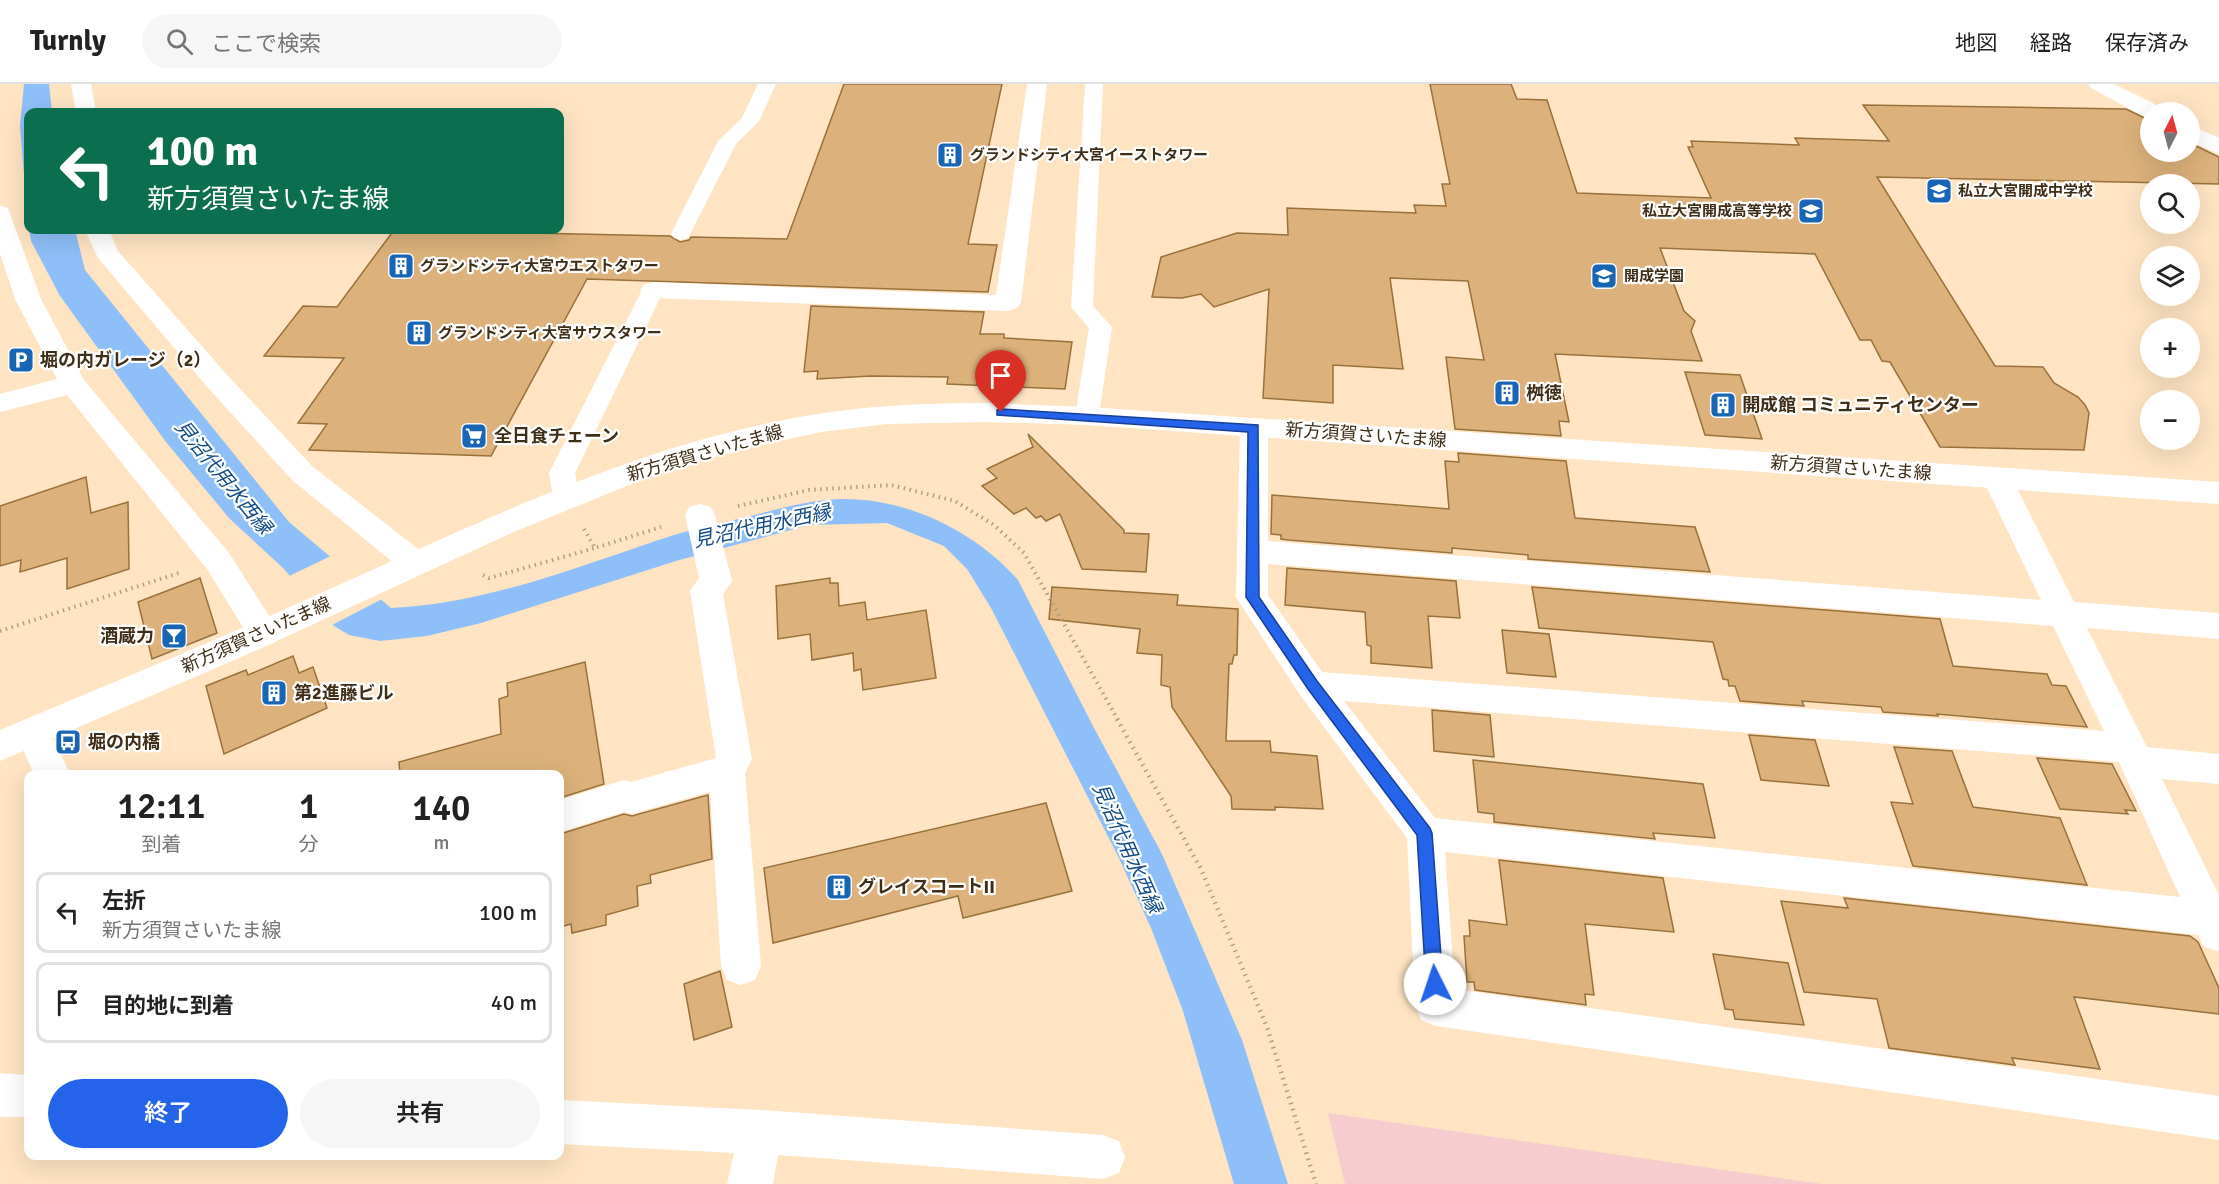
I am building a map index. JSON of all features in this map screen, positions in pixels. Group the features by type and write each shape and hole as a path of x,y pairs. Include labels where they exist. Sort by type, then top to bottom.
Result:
{"street":[{"path":"81,84 85,108"},
{"path":"653,290 1008,303 1037,84"},
{"path":"2098,84 2140,105"},
{"path":"2200,137 2219,147"},
{"path":"0,213 0,223 28,299 73,384 218,561 276,627"},
{"path":"99,234 107,253 219,383 302,473 416,564"},
{"path":"0,403 73,384"},
{"name":"新方須賀さいたま線","path":"0,746 276,627 566,497 678,457 742,439 822,423 901,414 1001,412 1087,416 2219,493"},
{"path":"1254,428 1252,597 1312,685 1425,833 1436,1006 2219,1118"},
{"path":"1997,478 2216,925"},
{"path":"701,520 716,581 706,591 734,759 727,772 741,966"},
{"path":"1252,551 2219,626"},
{"path":"1312,685 2133,755 2219,769"},
{"path":"33,732 50,770"},
{"path":"564,815 624,796 631,798 727,772"},
{"path":"1425,833 2216,925"},
{"path":"0,1095 24,1096"},
{"path":"564,1122 761,1132 1103,1157"},
{"path":"750,1184 761,1132"}],"lane":[{"path":"681,234 728,141 750,121 767,84"},
{"path":"1087,416 1101,327 1082,307 1094,84"},
{"path":"566,497 562,473 653,290"}],"path":[{"path":"478,574 489,578 810,490 891,485 955,501 994,525 1024,553 1201,869 1267,1027 1316,1184"},
{"path":"566,497 595,548"},
{"path":"0,631 218,561"}],"shaded area":[{"path":"1328,1113 1822,1184 1345,1184"}],"water":[{"path":"24,84 49,84 52,108 24,108 24,174 20,126"},
{"name":"見沼代用水西縁","path":"30,234 76,234 85,270 289,522 391,608 428,605 500,591 677,534 791,506 841,499 866,500 915,511 961,533 1001,562 1018,580 1162,854 1242,1040 1288,1184 1234,1184 1183,1011 1151,928 1117,854 991,608 967,569 944,546 887,523 809,525 676,561 481,623 427,636 380,641 349,635 334,626 283,568 229,518 166,442 60,296 31,241"}],"pier":[{"path":"333,555 384,598 330,626 287,577"}],"building":[{"path":"844,84 1002,84 968,244 997,245 988,292 587,279 491,456 309,450 327,424 298,423 344,358 264,356 303,306 337,307 391,234 670,236 680,242 689,240 691,237 787,239"},
{"path":"1430,84 1511,84 1517,99 1547,100 1577,193 1711,198 1688,147 1693,147 1691,141 1799,145 1795,138 1889,141 1863,105 2126,109 2140,116 2140,162 2200,162 2200,148 2219,157 2219,184 2200,184 2200,174 2140,174 2140,182 1877,177 1995,366 2043,367 2054,383 2078,397 2085,405 2089,413 2084,450 1940,447 1890,362 1882,361 1871,340 1860,340 1815,254 1660,248 1684,311 1695,321 1691,331 1702,361 1555,354 1569,422 1559,421 1561,436 1455,429 1446,357 1484,360 1468,281 1390,278 1403,369 1333,365 1333,403 1263,398 1269,289 1214,307 1201,294 1182,298 1152,297 1161,257 1237,233 1288,235 1287,208 1416,213 1414,205 1446,206 1442,184 1450,184"},
{"path":"811,306 984,312 980,334 1004,334 1004,338 1072,342 1065,389 947,384 948,377 871,376 817,379 818,371 804,372"},
{"name":"開成館 コミュニティセンター","path":"1685,372 1740,375 1762,439 1705,435"},
{"path":"1028,434 1124,530 1124,533 1149,534 1146,572 1082,569 1060,514 1046,521 1041,516 1036,518 1026,508 1014,514 982,486 997,478 987,469 1033,447"},
{"path":"1458,453 1566,461 1575,518 1695,527 1710,572 1528,559 1528,555 1452,548 1452,553 1288,540 1281,539 1281,535 1271,534 1272,495 1449,509 1445,461 1459,462"},
{"path":"86,477 91,513 128,502 129,569 67,589 67,558 20,572 21,560 0,566 0,506"},
{"path":"1287,568 1456,581 1460,618 1428,616 1432,668 1371,663 1371,646 1367,645 1365,612 1285,605"},
{"path":"200,578 217,633 152,659 138,602"},
{"path":"830,578 830,583 838,583 839,606 865,602 867,620 926,610 936,678 863,690 861,669 854,671 853,653 812,660 810,634 778,639 776,586"},
{"path":"1052,587 1178,595 1177,605 1238,609 1237,655 1234,655 1232,664 1229,664 1226,741 1270,741 1271,752 1317,756 1323,809 1275,807 1275,810 1232,809 1231,796 1172,707 1170,687 1161,685 1162,655 1137,653 1140,629 1049,619"},
{"path":"1532,587 1940,619 1953,666 2047,674 2052,685 2066,686 2087,727 1937,714 1938,716 1883,712 1881,707 1802,701 1804,706 1740,701 1735,686 1729,686 1728,680 1723,679 1713,642 1539,628"},
{"path":"1502,630 1549,634 1556,677 1507,673"},
{"name":"第2進藤ビル","path":"293,656 299,673 313,667 327,708 224,754 206,686 246,670 248,675"},
{"path":"585,662 604,784 564,797 564,770 400,770 399,762 501,734 499,699 508,696 507,683"},
{"path":"1432,710 1490,715 1494,757 1434,751"},
{"path":"1749,735 1815,740 1829,786 1761,780"},
{"path":"1894,747 1952,751 1973,807 2060,818 2087,885 1913,866 1891,802 1913,804"},
{"path":"2037,758 2112,764 2136,811 2125,810 2128,814 2060,809"},
{"path":"1473,760 1703,784 1715,838 1653,833 1655,839 1494,822 1494,814 1478,812"},
{"path":"708,795 712,859 650,875 651,883 637,886 638,906 606,915 606,925 572,933 571,924 564,926 564,833 624,814 632,816"},
{"path":"1046,803 1072,891 963,918 958,896 773,943 764,868"},
{"path":"1499,860 1663,878 1674,932 1585,924 1594,995 1585,994 1586,1005 1475,990 1474,982 1467,982 1464,936 1470,936 1469,920 1507,925"},
{"path":"1844,898 2190,936 2198,942 2219,988 2219,1014 2074,997 2100,1069 2012,1058 2015,1065 1889,1048 1877,999 1804,992 1781,901 1848,908"},
{"path":"1713,954 1788,963 1804,1025 1735,1019 1733,1010 1725,1009"},
{"path":"720,971 732,1027 694,1040 684,984"}],"place":[{"name":"グランドシティ大宮イーストタワー","path":"950,155"},
{"name":"私立大宮開成中学校","path":"1939,191"},
{"name":"私立大宮開成高等学校","path":"1811,211"},
{"name":"グランドシティ大宮ウエストタワー","path":"401,266"},
{"name":"開成学園","path":"1604,276"},
{"name":"グランドシティ大宮サウスタワー","path":"419,333"},
{"name":"堀の内ガレージ（2）","path":"21,360"},
{"name":"桝徳","path":"1507,393"},
{"name":"開成館 コミュニティセンター","path":"1723,405"},
{"name":"全日食チェーン","path":"474,436"},
{"name":"酒蔵力","path":"174,636"},
{"name":"第2進藤ビル","path":"274,693"},
{"name":"堀の内橋","path":"68,742"},
{"name":"グレイスコートII","path":"839,887"}],"route":[{"path":"1001,412 1254,428 1252,597 1312,685 1425,833 1435,984"}]}
